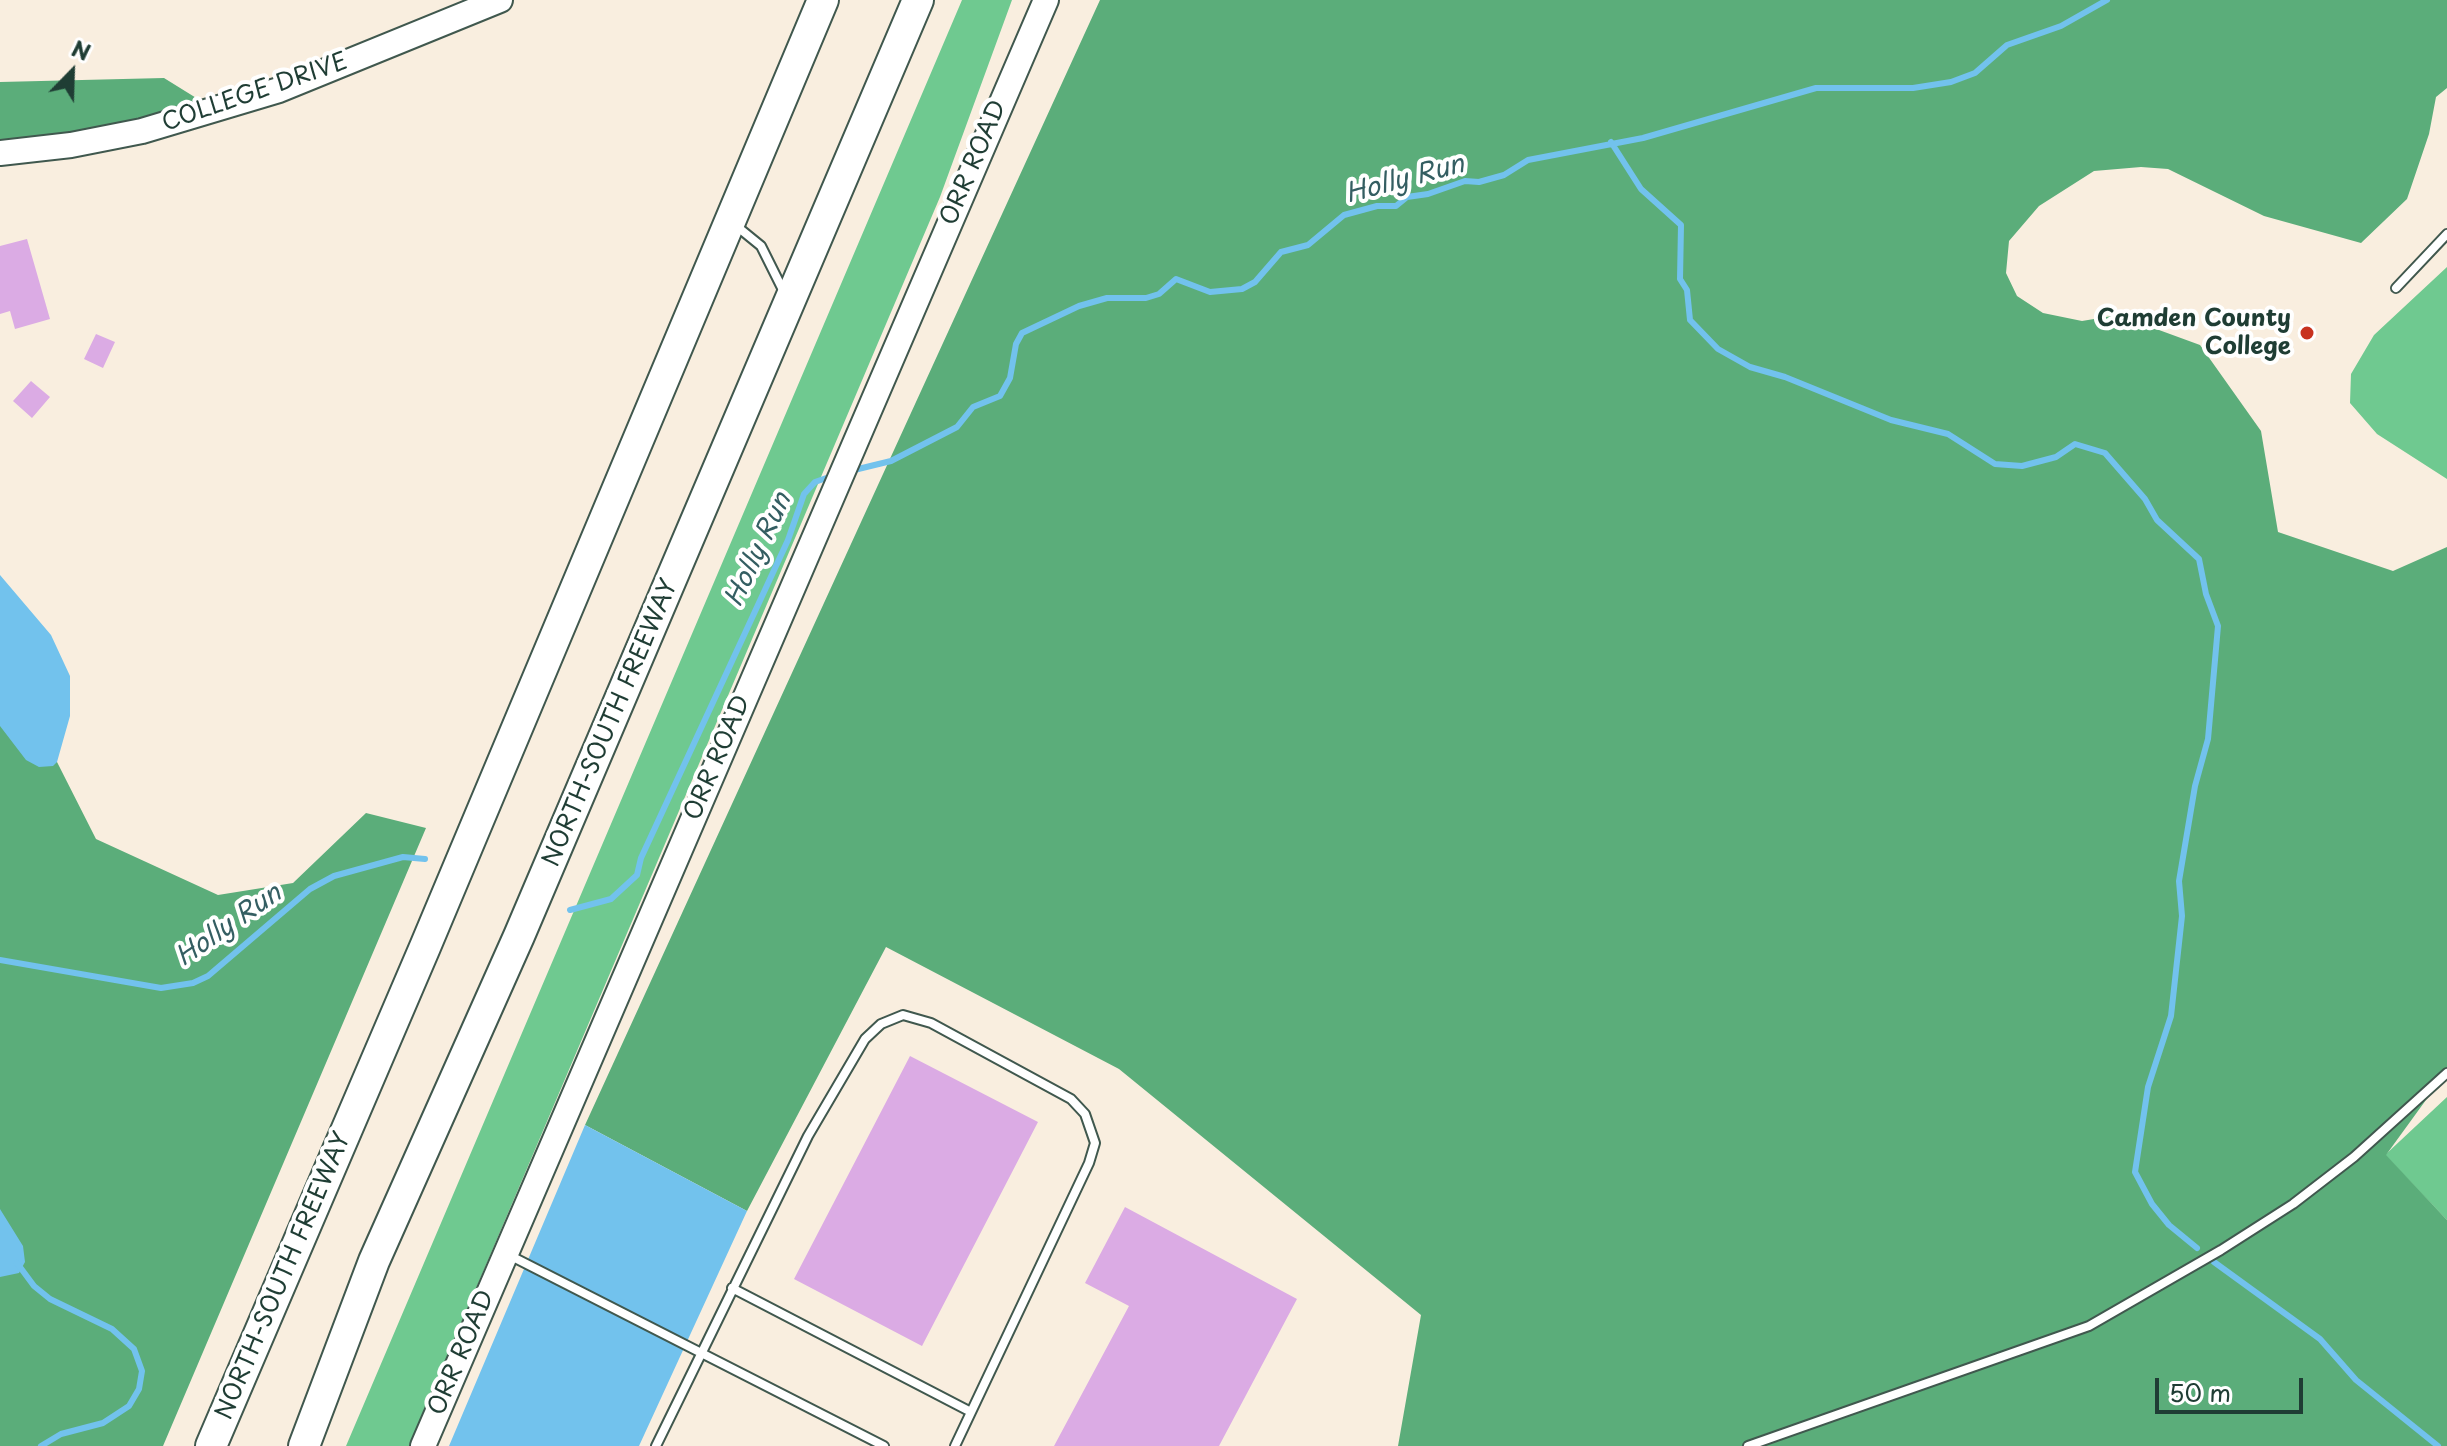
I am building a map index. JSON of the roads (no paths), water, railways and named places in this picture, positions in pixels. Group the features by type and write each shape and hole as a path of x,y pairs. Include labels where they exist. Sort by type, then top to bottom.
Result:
{"highway":[{"name":"NORTH-SOUTH FREEWAY","path":"211,1446 823,0"},
{"name":"NORTH-SOUTH FREEWAY","path":"304,1446 374,1261 519,936 918,0"},
{"path":"290,1446 374,1261"}],"street":[{"name":"COLLEGE DRIVE","path":"0,153 71,145 142,131 266,94 500,0"},
{"name":"ORR ROAD","path":"1014,71 1038,0"},
{"name":"ORR ROAD","path":"423,1446 1046,0"}],"lane":[{"path":"730,221 761,246 781,281 789,308"},
{"path":"2396,288 2447,234"},
{"path":"656,1446 808,1136 865,1039 894,1017 903,1015 931,1023 1071,1099 1085,1114 1095,1143 1089,1163 955,1446"},
{"path":"1748,1446 2089,1326 2221,1250 2293,1204 2354,1157 2447,1073"},
{"path":"505,1253 884,1446"},
{"path":"732,1288 971,1412"}],"water":[{"path":"0,575 51,635 70,676 70,716 57,762 53,766 39,767 26,760 0,726"},
{"path":"585,1125 747,1211 639,1446 449,1446"},
{"path":"0,1209 23,1246 25,1262 19,1273 0,1277"}],"waterway":[{"name":"Holly Run","path":"850,471 891,461 957,427 973,407 1000,396 1010,378 1016,344 1022,333 1079,306 1107,298 1146,298 1159,294 1176,279 1210,292 1242,289 1255,282 1281,252 1308,245 1344,215 1377,206 1396,206 1407,197 1428,194 1465,181 1479,182 1504,175 1528,160 1643,138 1816,88 1913,88 1951,82 1975,73 2007,45 2061,26 2107,0"},
{"path":"1611,142 1641,189 1681,225 1680,279 1687,290 1690,320 1718,349 1750,367 1785,377 1891,420 1948,434 1995,464 2022,466 2056,457 2075,444 2105,453 2145,499 2157,520 2199,559 2206,594 2218,626 2208,739 2195,786 2179,881 2182,916 2171,1016 2148,1087 2135,1172 2152,1204 2169,1225 2197,1248"},
{"name":"Holly Run","path":"570,910 611,899 637,875 641,858 788,540 804,494 815,482 832,476"},
{"name":"Holly Run","path":"0,960 161,988 193,983 208,976 310,889 334,876 403,857 425,859"},
{"path":"2214,1262 2320,1339 2356,1380 2438,1446"},
{"path":"17,1263 34,1286 50,1299 112,1329 134,1349 142,1371 139,1389 129,1406 103,1423 61,1434 41,1446"}],"place":[{"name":"Camden County College","path":"2307,333"}]}
